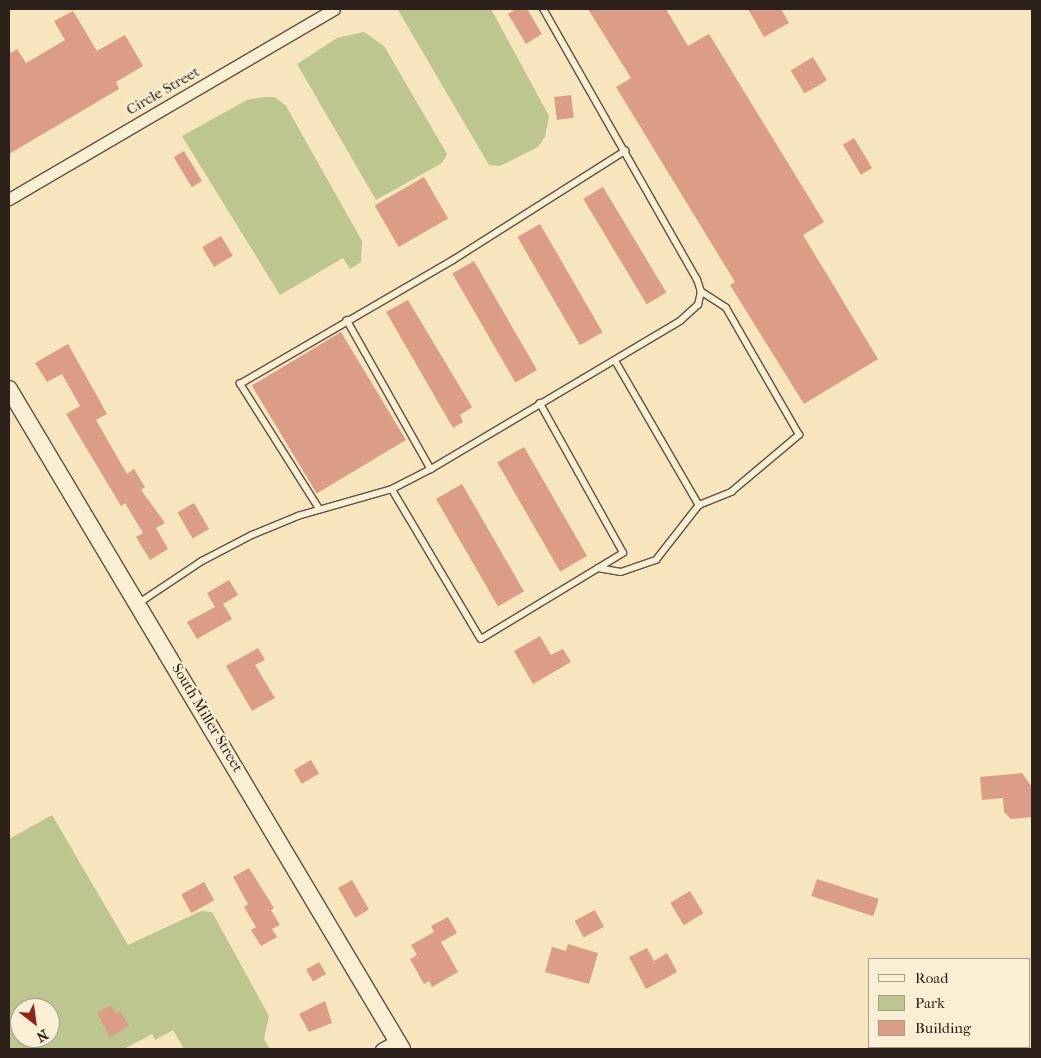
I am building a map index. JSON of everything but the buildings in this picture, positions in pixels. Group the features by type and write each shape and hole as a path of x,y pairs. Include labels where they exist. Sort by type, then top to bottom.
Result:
{"street":[{"name":"Circle Street","path":"9,200 334,9"},
{"name":"South Miller Street","path":"9,389 139,604 400,1045"},
{"path":"381,1049 400,1045"}],"lane":[{"path":"543,9 626,151 701,292 726,308 799,435 731,492 699,505 656,560 621,572 598,568"},
{"path":"319,509 240,384 453,260 626,151"},
{"path":"139,604 202,561 319,509 392,489 431,469 680,321 698,304 701,292"},
{"path":"347,320 431,469"},
{"path":"615,360 699,505"},
{"path":"392,489 481,639 624,553 540,404"}],"green space":[{"path":"491,9 549,116 545,137 538,147 500,166 489,165 398,10"},
{"path":"364,32 384,46 447,154 442,163 376,200 297,64 337,38"},
{"path":"275,97 286,106 362,241 361,262 350,269 343,258 280,295 182,136 247,100"},
{"path":"52,815 128,945 201,911 212,912 269,1016 264,1039 270,1049 184,1049 173,1030 155,1040 152,1034 124,1049 9,1049 9,839"}]}
